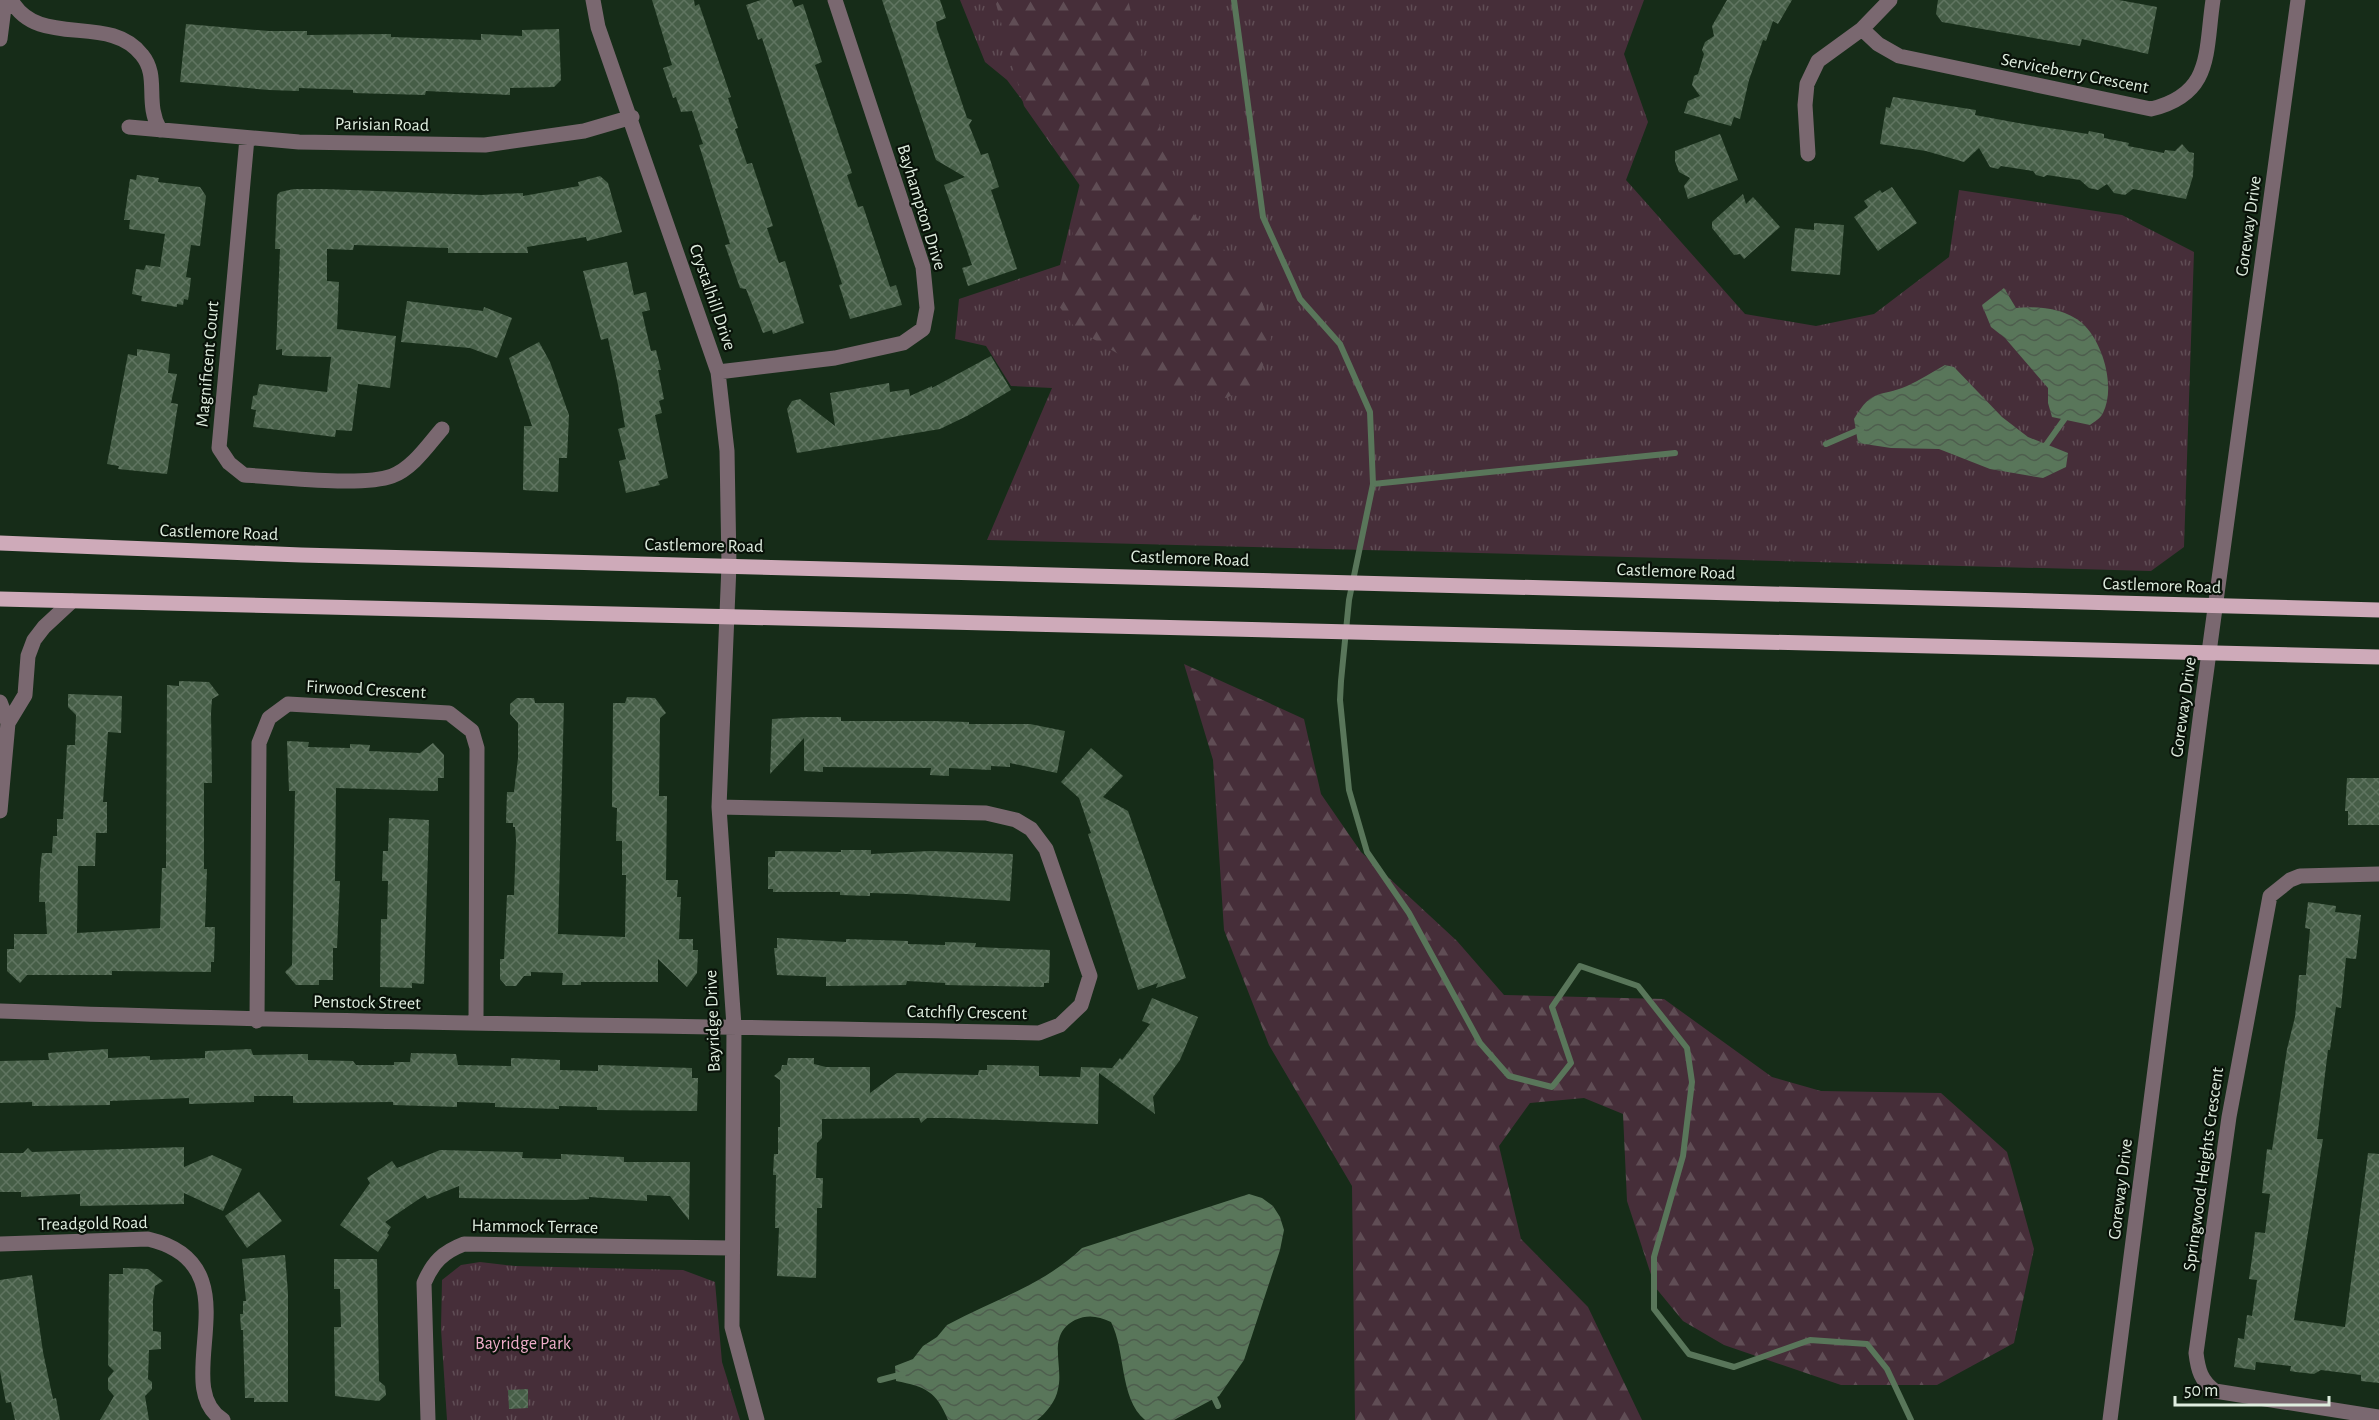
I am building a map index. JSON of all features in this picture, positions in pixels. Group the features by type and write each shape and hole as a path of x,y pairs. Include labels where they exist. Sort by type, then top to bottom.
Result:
{"main road":[{"name":"Castlemore Road","path":"0,543 301,555 2379,610"},
{"path":"0,599 299,604 1273,632 2379,657"}],"street":[{"path":"0,39 5,0"},
{"path":"11,0 28,20 45,27 112,34 129,42 143,56 152,74 151,112 160,130"},
{"name":"Crystalhill Drive","path":"593,0 598,27 632,117 718,372 727,451 728,618"},
{"name":"Bayhampton Drive","path":"718,372 835,358 903,343 923,329 927,308 922,267 835,0"},
{"path":"1808,154 1806,84 1818,61 1862,29 1890,0"},
{"name":"Serviceberry Crescent","path":"1862,29 1878,44 1899,56 2151,109 2174,104 2194,87 2203,70 2213,0"},
{"name":"Goreway Drive","path":"2110,1420 2216,605 2298,0"},
{"name":"Parisian Road","path":"129,127 299,142 485,146 584,131 632,117"},
{"name":"Magnificent Court","path":"247,138 219,448 229,463 244,475 372,481 393,476 411,463 442,429"},
{"path":"8,723 25,695 28,656 34,640 44,627 72,601"},
{"name":"Bayridge Drive","path":"728,618 719,807 734,1026 730,1248 732,1327 757,1420"},
{"path":"0,702 8,723 1,806"},
{"name":"Firwood Crescent","path":"257,1021 259,743 269,718 288,704 449,713 472,731 477,748 476,1023"},
{"name":"Catchfly Crescent","path":"719,807 986,813 1016,820 1031,829 1046,849 1090,976 1081,1005 1060,1025 1039,1033 734,1026"},
{"name":"Springwood Heights Crescent","path":"2379,874 2300,876 2290,880 2270,896 2229,1117 2196,1353 2198,1369 2205,1384 2215,1391 2379,1418"},
{"name":"Penstock Street","path":"0,1011 257,1021 734,1026"},
{"name":"Treadgold Road","path":"0,1244 148,1239 164,1243 185,1255 200,1272 205,1292 205,1386 210,1406 223,1420"},
{"name":"Hammock Terrace","path":"428,1420 424,1283 432,1263 449,1250 464,1244 730,1248"}],"green space":[{"path":"960,0 1644,0 1624,54 1648,122 1626,180 1745,314 1816,326 1874,314 1949,257 1959,190 2122,215 2194,252 2184,547 2151,571 987,540 1052,388 1011,386 986,346 955,339 959,299 1060,265 1081,179 1007,80 985,62"},
{"path":"995,0 1128,0 1169,163 1184,203 1260,291 1271,338 1258,384 1226,398 1175,388 1075,328 1056,302 1083,190 1024,106"},
{"path":"1184,664 1304,719 1321,794 1361,852 1457,941 1504,995 1664,999 1772,1077 1821,1091 1941,1093 2007,1152 2034,1249 2014,1343 1937,1385 1841,1385 1724,1345 1683,1321 1655,1287 1627,1201 1623,1114 1584,1098 1530,1103 1499,1146 1521,1239 1588,1307 1642,1420 1355,1420 1352,1186 1269,1045 1224,930 1213,760"},
{"name":"Bayridge Park","path":"480,1262 515,1266 683,1270 715,1282 722,1362 740,1420 447,1420 441,1329 442,1280 461,1265"}],"water":[{"path":"2004,288 2016,308 2042,308 2067,314 2082,323 2096,341 2105,365 2108,391 2103,413 2090,425 2052,417 2048,403 2048,388 2005,338 1991,327 1982,305"},
{"path":"1945,365 1954,367 2002,417 2028,437 2068,453 2066,467 2043,478 1990,469 1939,449 1891,448 1858,443 1854,419 1866,402 1877,395 1907,386"},
{"path":"1249,1194 1262,1198 1273,1206 1284,1230 1280,1250 1244,1360 1219,1396 1174,1420 1145,1420 1137,1411 1127,1387 1119,1346 1111,1322 1093,1316 1075,1320 1066,1326 1061,1334 1058,1342 1057,1393 1050,1406 1037,1420 948,1420 944,1410 929,1392 896,1381 895,1366 913,1359 923,1346 937,1337 947,1325 1035,1282 1082,1248"}],"building":[{"path":"652,0 694,0 695,6 699,4 731,97 728,98 738,128 735,129 747,164 752,163 773,226 767,228 779,263 785,261 804,323 773,334 772,330 763,333 746,289 740,288 725,245 730,244 699,145 703,144 692,111 681,112 676,97 673,98 663,68 672,65"},
{"path":"761,0 792,0 795,7 803,4 822,62 815,65 852,173 847,175 858,207 863,206 890,287 896,285 902,305 850,319 839,285 842,284 762,38 758,40 746,5"},
{"path":"882,0 940,0 946,18 936,22 937,29 967,118 972,120 969,125 981,155 988,153 999,187 991,190 1017,269 968,286 962,268 972,265 944,185 965,177 936,160"},
{"path":"1727,0 1792,0 1778,24 1773,21 1766,41 1763,40 1749,80 1740,119 1734,117 1731,126 1684,113 1688,101 1700,96 1692,85 1694,76 1698,74 1705,42 1714,36 1712,26"},
{"path":"1938,0 2119,0 2157,7 2148,54 2082,39 2080,46 1942,22 1936,14"},
{"path":"186,24 269,31 307,31 307,35 391,34 391,37 481,40 481,34 522,36 522,30 559,29 561,80 554,87 510,88 510,95 426,91 425,95 353,93 353,90 299,88 299,91 269,90 180,82"},
{"path":"1893,97 1976,110 1975,115 2018,123 2088,134 2089,131 2104,134 2104,138 2129,143 2128,146 2164,153 2165,150 2175,151 2182,144 2189,152 2194,153 2193,176 2186,199 2133,189 2125,195 2114,193 2107,184 2098,190 2089,188 2080,180 2047,175 2044,177 2036,175 2033,171 2001,166 1998,169 1990,167 1979,148 1964,162 1926,151 1880,144 1886,107 1890,108"},
{"path":"1720,134 1738,180 1688,199 1684,186 1690,178 1679,172 1675,161 1675,151"},
{"path":"137,175 159,178 158,182 200,187 206,196 200,246 191,245 186,277 191,278 188,300 184,299 183,305 177,304 177,307 141,301 142,296 132,294 136,269 144,270 146,265 160,267 165,234 129,229 130,220 124,220 130,179 136,180"},
{"path":"600,176 608,183 622,232 587,241 586,237 527,247 528,253 448,253 448,248 354,245 353,250 327,249 327,281 339,282 337,329 396,336 390,388 358,384 352,431 336,430 335,437 253,427 256,410 251,409 253,396 257,395 259,384 327,392 331,357 288,356 282,355 282,349 276,350 280,249 275,249 277,195 280,192 294,189 325,189 481,195 523,193 523,196 579,186 578,182"},
{"path":"1892,187 1917,223 1878,251 1854,217 1868,207 1864,201 1880,190 1882,193"},
{"path":"1743,194 1746,204 1753,197 1780,227 1744,259 1740,254 1734,255 1712,228 1712,222"},
{"path":"1814,223 1844,225 1840,275 1791,271 1795,228 1814,230"},
{"path":"627,262 634,295 646,292 650,310 642,312 651,351 656,350 661,370 658,370 664,399 659,401 662,413 655,415 668,478 658,481 660,485 626,493 619,461 626,459 618,429 625,427 618,385 608,338 601,340 583,271"},
{"path":"407,301 483,311 484,307 512,318 497,358 470,348 401,342"},
{"path":"539,342 550,362 569,415 567,458 559,458 558,492 523,490 524,426 532,426 509,358"},
{"path":"137,349 170,354 168,373 177,374 171,403 178,404 167,474 118,469 119,466 107,464 128,354 137,356"},
{"path":"991,356 1011,390 967,416 940,429 797,453 787,409 792,401 800,399 835,426 830,393 889,383 890,392 909,389 910,396 932,386 932,388"},
{"path":"179,681 209,682 219,695 212,699 212,783 204,783 204,869 207,869 205,927 215,927 214,962 211,962 211,972 112,971 112,975 27,975 20,983 7,971 7,949 14,949 14,934 47,934 45,902 39,902 40,871 42,853 52,853 53,836 57,836 57,819 63,819 67,745 75,745 76,715 68,707 68,694 122,696 121,733 108,732 103,802 107,802 107,833 96,833 95,866 78,866 77,933 160,928 162,868 166,868 167,685 179,686"},
{"path":"627,697 655,698 666,713 660,718 659,796 667,796 666,880 678,880 677,897 681,897 679,939 693,939 693,950 698,950 697,973 687,987 658,959 658,982 581,982 581,985 562,985 563,973 531,972 531,976 524,976 516,986 506,986 500,979 500,959 504,959 507,895 514,895 516,840 513,823 506,823 507,792 514,792 518,758 518,723 510,714 510,704 517,698 534,698 535,703 564,703 558,934 625,937 626,875 622,875 622,841 616,841 617,808 612,807 613,703 625,703"},
{"path":"841,717 841,721 1030,724 1065,731 1057,773 1010,763 1010,767 991,766 991,770 949,768 949,776 930,775 931,768 823,767 823,772 804,771 804,738 770,774 772,719"},
{"path":"287,741 309,742 308,747 350,748 350,744 370,745 369,751 420,753 433,743 444,755 444,778 438,778 438,791 336,788 335,881 340,881 337,948 333,948 333,980 319,980 319,985 296,985 285,972 292,965 295,791 289,791"},
{"path":"1091,748 1123,776 1103,797 1128,811 1186,978 1156,988 1158,983 1138,990 1088,834 1091,833 1079,798 1061,782"},
{"path":"2347,778 2379,778 2379,825 2348,825 2348,811 2345,811"},
{"path":"389,818 429,820 424,984 412,983 412,988 380,987 381,919 387,919 388,881 382,881 383,851 388,851"},
{"path":"841,850 871,850 871,854 930,851 1013,854 1010,901 907,894 870,893 870,896 840,895 840,892 773,892 773,889 768,889 768,857 775,857 775,851 841,852"},
{"path":"2308,902 2336,906 2335,912 2361,915 2356,959 2346,958 2341,1008 2336,1007 2330,1050 2328,1050 2317,1139 2323,1139 2294,1320 2345,1327 2368,1153 2379,1154 2379,1383 2361,1381 2361,1375 2321,1370 2314,1374 2296,1372 2290,1371 2291,1366 2256,1362 2255,1370 2234,1367 2238,1338 2244,1339 2247,1315 2252,1316 2257,1280 2249,1279 2255,1232 2265,1233 2270,1194 2262,1193 2267,1149 2272,1150 2287,1049 2295,1017 2299,975 2306,975 2310,929 2305,928"},
{"path":"777,938 846,942 846,939 908,941 908,944 945,945 945,942 976,943 975,947 1050,950 1049,983 1044,983 1044,987 945,985 945,983 907,981 906,985 826,986 826,977 777,975 774,948 777,948"},
{"path":"1152,998 1198,1017 1180,1060 1153,1097 1155,1114 1099,1073 1098,1124 951,1118 927,1118 921,1123 919,1118 822,1119 822,1138 817,1143 816,1178 823,1178 822,1208 817,1208 816,1278 777,1276 779,1228 775,1228 776,1175 773,1175 774,1154 778,1154 778,1127 780,1127 780,1080 774,1076 781,1070 782,1065 787,1065 788,1058 814,1058 814,1064 826,1067 870,1067 870,1093 897,1073 978,1075 979,1070 987,1070 987,1065 1039,1066 1039,1076 1080,1077 1081,1067 1112,1068 1120,1058 1122,1060 1150,1024 1142,1021"},
{"path":"108,1049 108,1058 150,1056 150,1060 205,1058 205,1051 251,1049 253,1055 308,1054 308,1060 353,1061 356,1065 394,1065 394,1062 410,1062 411,1053 456,1054 458,1065 511,1066 511,1058 560,1060 560,1070 598,1071 598,1065 692,1068 692,1078 698,1078 697,1111 597,1110 597,1107 559,1106 559,1109 495,1107 495,1103 457,1102 457,1107 393,1105 393,1102 293,1103 293,1096 254,1096 254,1102 189,1104 189,1098 110,1101 110,1105 32,1106 32,1102 0,1103 0,1061 49,1060 48,1053"},
{"path":"184,1147 184,1167 212,1155 242,1169 223,1211 184,1193 184,1204 80,1206 80,1194 21,1197 21,1192 0,1192 0,1153 23,1153 28,1148 32,1152"},
{"path":"440,1150 523,1152 522,1158 561,1159 561,1154 624,1157 624,1162 690,1162 689,1220 670,1196 647,1195 647,1201 589,1197 589,1199 572,1200 459,1198 459,1186 427,1199 425,1195 385,1222 391,1227 387,1233 389,1235 378,1252 340,1225 370,1183 367,1178 392,1161 397,1168"},
{"path":"259,1192 282,1221 247,1248 225,1216"},
{"path":"285,1255 288,1293 288,1402 254,1402 254,1398 245,1398 243,1330 241,1330 240,1314 243,1314 243,1301 246,1301 242,1259"},
{"path":"334,1259 377,1259 379,1381 385,1386 386,1395 379,1401 335,1396 334,1327 341,1327 340,1289 334,1289"},
{"path":"123,1268 148,1269 163,1281 155,1286 153,1300 153,1331 161,1332 161,1349 149,1350 148,1379 152,1382 152,1389 145,1396 149,1420 100,1420 114,1396 108,1389 108,1378 114,1371 108,1365 109,1274 123,1274"},
{"path":"32,1275 43,1352 60,1420 15,1420 11,1402 6,1403 0,1371 0,1280"},
{"path":"528,1389 528,1408 509,1409 508,1390"}],"waterway":[{"path":"1234,0 1263,217 1300,299 1340,344 1370,412 1373,484 1349,600 1340,700 1349,790 1367,852 1409,913 1480,1043 1509,1076 1552,1087 1571,1063 1552,1007 1580,966 1638,986 1687,1048 1692,1082 1683,1156 1654,1257 1654,1309 1689,1354 1734,1367 1810,1340 1867,1344 1887,1369 1911,1420"},
{"path":"2040,447 2046,445 2068,414"},
{"path":"1826,444 1861,429"},
{"path":"1373,484 1675,453"},
{"path":"880,1380 903,1374"},
{"path":"1212,1393 1218,1406"}]}
